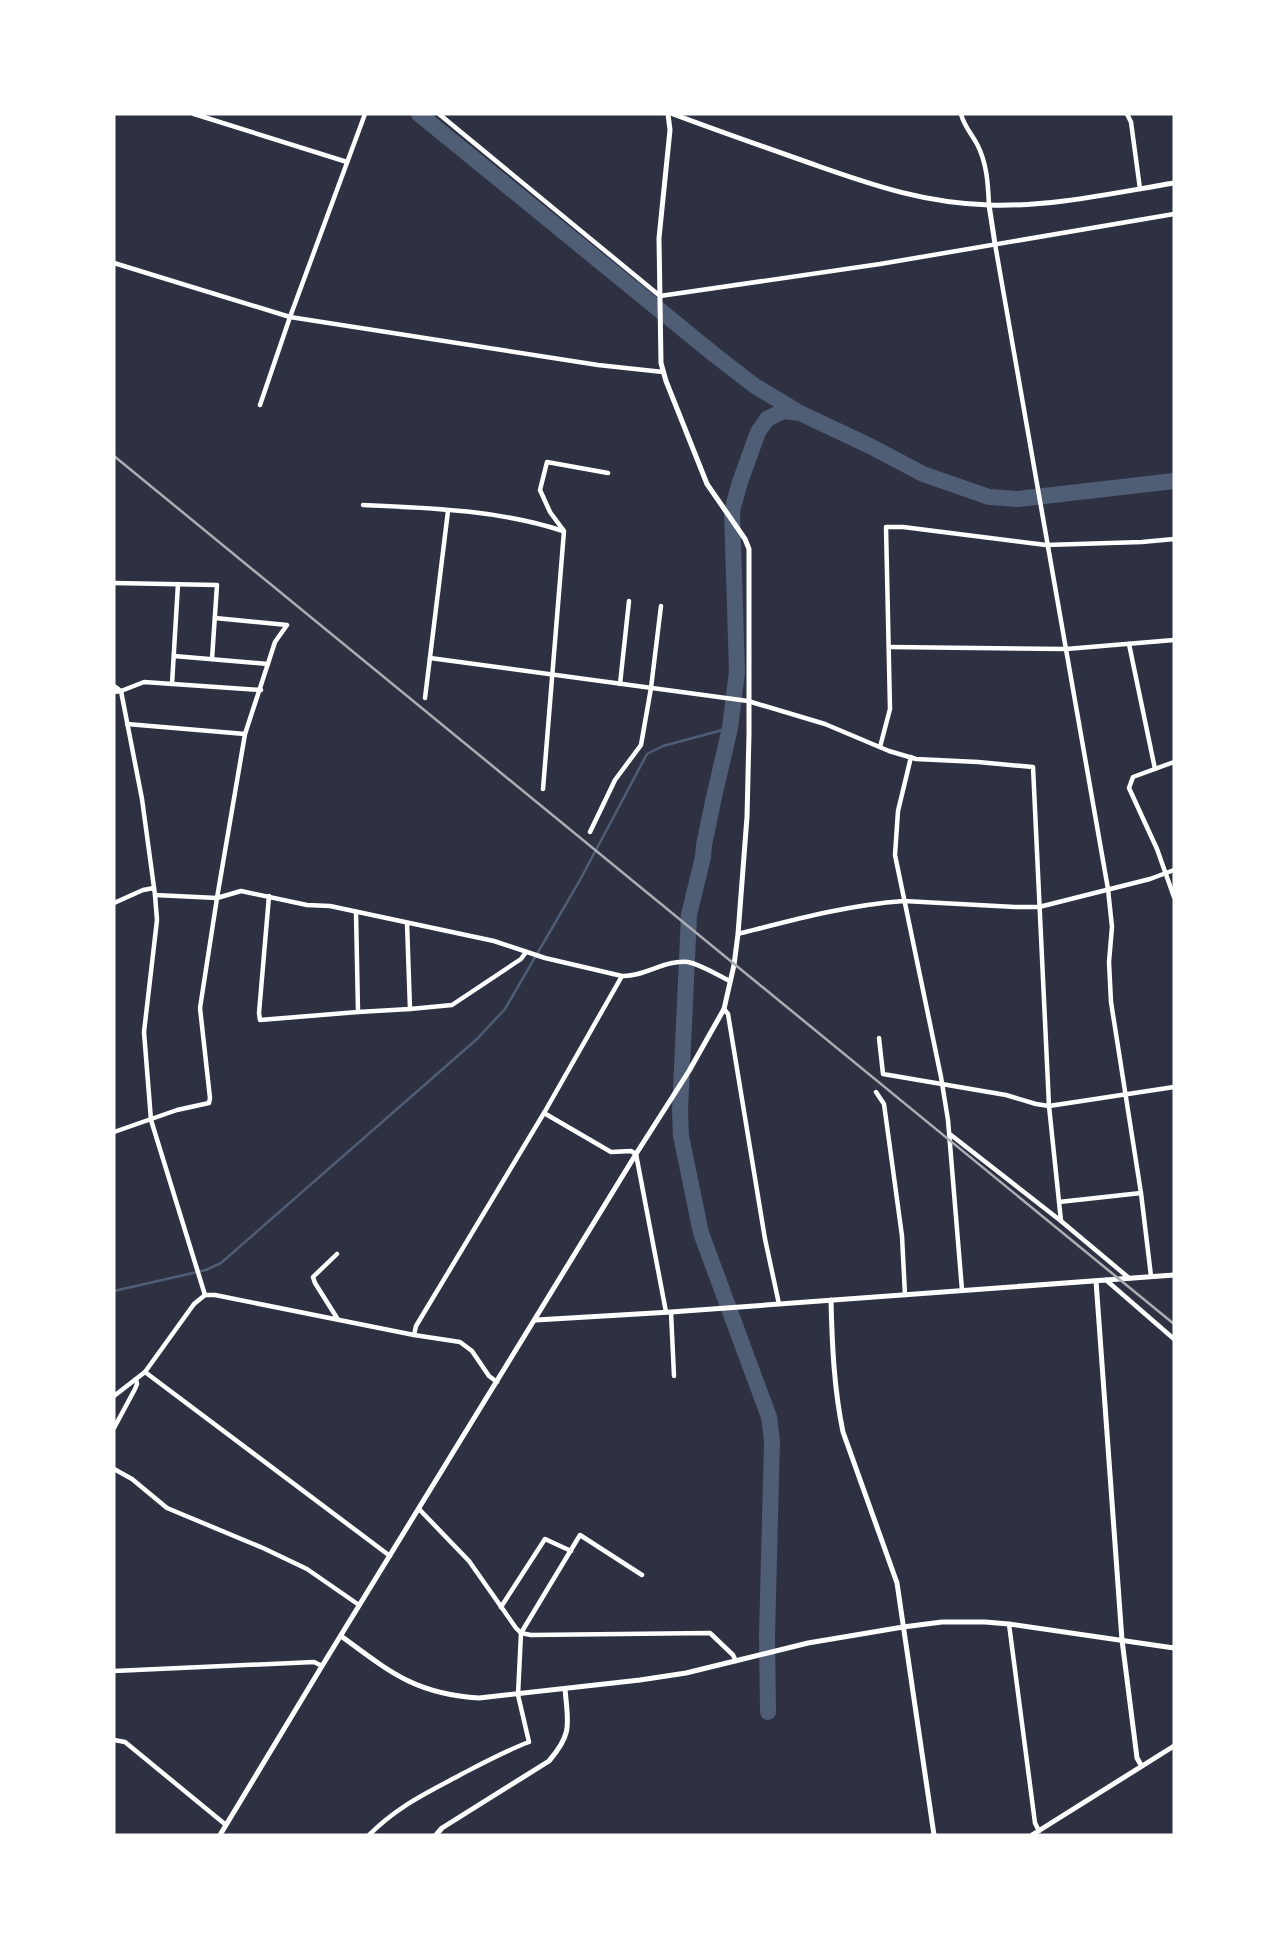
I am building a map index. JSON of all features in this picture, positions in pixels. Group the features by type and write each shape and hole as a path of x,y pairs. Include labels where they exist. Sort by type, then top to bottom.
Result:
{"street":[{"path":"194,114 347,162"},
{"path":"260,405 365,114"},
{"path":"439,114 660,299 1174,214"},
{"path":"220,1835 636,1154 690,1071 724,1009 738,934 747,817 745,700 748,549 740,531 707,484 663,372 660,345 659,238 671,114 868,184 926,199 989,205 1031,205 1174,183"},
{"path":"961,114 985,166 995,244 1046,545 1108,889 1112,928 1109,962 1111,1002 1151,1276"},
{"path":"1126,114 1131,122 1140,189"},
{"path":"114,263 290,317 598,365 663,372"},
{"path":"543,789 564,531 550,512 540,490 547,462 608,473"},
{"path":"363,505 493,514 564,531"},
{"path":"425,698 448,511"},
{"path":"880,747 890,709 886,527 1046,545 1174,540"},
{"path":"114,583 217,585 212,659"},
{"path":"172,684 178,584"},
{"path":"620,684 629,601"},
{"path":"590,832 615,780 641,745 661,606"},
{"path":"114,1132 177,1110 209,1103 210,1098 200,1008 217,898 245,734 275,642 287,625 215,618"},
{"path":"889,647 1066,649 1174,640"},
{"path":"1129,643 1155,769"},
{"path":"174,656 268,664"},
{"path":"430,658 745,700 825,724 911,757 1033,767 1049,1106 1060,1221"},
{"path":"114,692 144,682 261,690"},
{"path":"114,686 121,691 142,799 155,895 157,919 144,1032 151,1120 205,1295"},
{"path":"127,724 245,734"},
{"path":"911,757 898,811 895,855 942,1083 950,1135 962,1290"},
{"path":"1174,762 1133,776 1129,788 1167,874 1174,897"},
{"path":"738,934 864,905 904,901 1039,907 1150,880 1174,870"},
{"path":"114,903 154,888"},
{"path":"155,895 217,898 241,891 307,905 330,906 494,942 541,957 622,976 682,962 691,963 730,981"},
{"path":"269,896 260,1020 452,1005 528,953"},
{"path":"356,912 358,1012"},
{"path":"407,923 410,1009"},
{"path":"414,1335 416,1326 544,1113 622,976"},
{"path":"724,1009 728,1014 732,1035 765,1239 779,1304"},
{"path":"879,1038 883,1074 1006,1095 1036,1104 1049,1106 1174,1087"},
{"path":"876,1092 884,1104 897,1193 905,1294"},
{"path":"544,1113 611,1152 631,1150 636,1154 669,1312 674,1376"},
{"path":"950,1135 1129,1278"},
{"path":"1059,1202 1141,1193"},
{"path":"337,1254 313,1277 338,1319"},
{"path":"536,1320 1174,1275"},
{"path":"1105,1280 1174,1339"},
{"path":"1096,1281 1122,1640 1141,1765"},
{"path":"114,1396 145,1372 194,1304 205,1295 215,1294 460,1342 472,1351 489,1376 497,1382"},
{"path":"831,1300 834,1370 843,1432 897,1583 934,1835"},
{"path":"145,1372 390,1556"},
{"path":"114,1428 135,1390 136,1378"},
{"path":"114,1469 132,1479 167,1508 307,1569 359,1605"},
{"path":"419,1508 468,1561 521,1633 710,1633 736,1661"},
{"path":"369,1835 407,1803 507,1750 529,1742 519,1695 521,1633 580,1535 642,1576"},
{"path":"501,1607 545,1539 571,1551"},
{"path":"341,1636 384,1668 428,1691 456,1697 479,1698 686,1673 772,1651 942,1622 1009,1624 1174,1648"},
{"path":"1009,1624 1035,1823 1039,1831"},
{"path":"114,1671 314,1662 322,1666"},
{"path":"436,1835 442,1828 549,1761 564,1743 566,1735 565,1689"},
{"path":"114,1740 125,1742 227,1825"},
{"path":"1032,1835 1174,1745"}],"waterway":[{"path":"419,114 755,386 800,413 923,474 989,497 1018,499 1174,481"},
{"path":"768,1712 767,1636 772,1441 769,1417 701,1233 681,1136 680,1111 689,915 730,728 737,672 732,511 758,432 767,419 783,411 800,413"},
{"path":"114,1291 206,1270 221,1263 477,1039 505,1009 580,880 647,754 663,746 730,728"}],"railway":[{"path":"114,456 1174,1324"}]}
